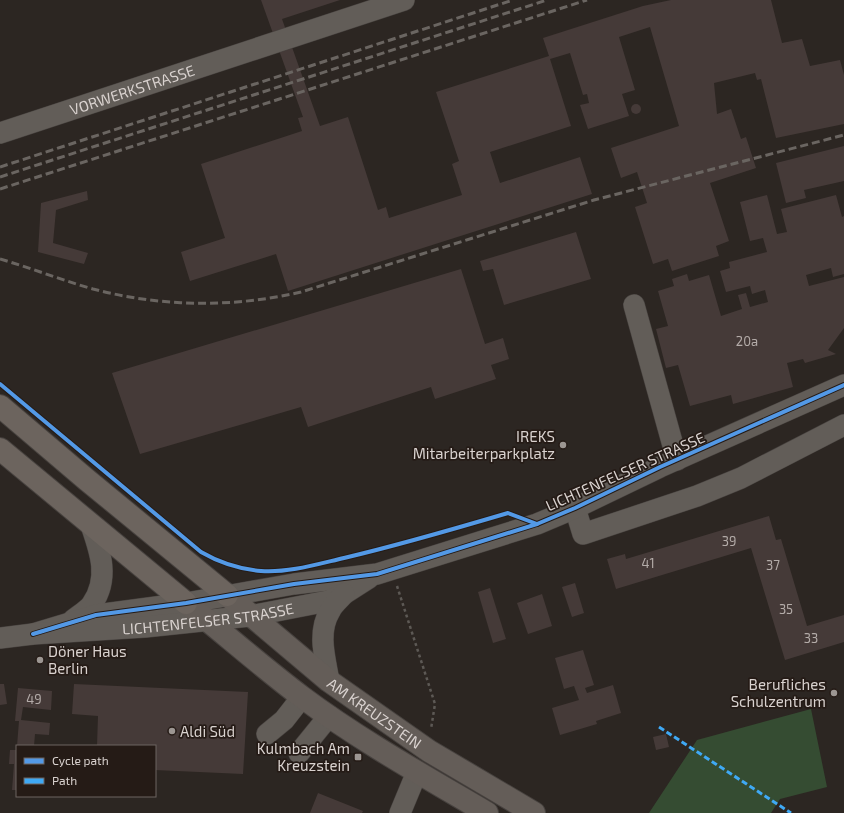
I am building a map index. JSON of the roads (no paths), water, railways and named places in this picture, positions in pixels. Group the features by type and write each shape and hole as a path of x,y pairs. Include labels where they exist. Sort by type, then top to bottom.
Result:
{"highway":[{"path":"0,406 87,480 227,595"},
{"path":"0,449 186,603"}],"main road":[{"name":"AM KREUZSTEIN","path":"227,595 250,616 329,681 429,751 534,813"},
{"name":"AM KREUZSTEIN","path":"186,603 302,697 329,716 416,772 487,813"}],"street":[{"name":"VORWERKSTRASSE","path":"0,133 263,45 404,0"},
{"path":"634,305 677,460"},
{"name":"LICHTENFELSER STRASSE","path":"32,634 96,615 186,603 294,584 384,571 537,524 844,385"},
{"path":"575,508 583,534 697,496 734,481 844,425"},
{"name":"LICHTENFELSER STRASSE","path":"69,623 92,604 102,580 100,554 92,525"},
{"name":"LICHTENFELSER STRASSE","path":"0,638 32,634 145,627 250,616 328,601 344,594 384,571"},
{"path":"329,681 323,648 323,629 330,611 344,594"},
{"path":"267,734 284,720 302,697"},
{"path":"299,753 329,716"},
{"path":"400,813 416,772"}],"railway":[{"path":"0,167 513,0"},
{"path":"0,177 547,0"},
{"path":"0,189 587,0"},
{"path":"0,259 69,282 119,295 171,302 223,303 249,301 301,292 594,200 844,135"}],"place":[{"name":"IREKS Mitarbeiterparkplatz","path":"563,445"},
{"name":"Döner Haus Berlin","path":"40,660"},
{"name":"Berufliches Schulzentrum","path":"834,693"},
{"name":"Aldi Süd","path":"172,731"},
{"name":"Kulmbach Am Kreuzstein","path":"358,757"}]}
